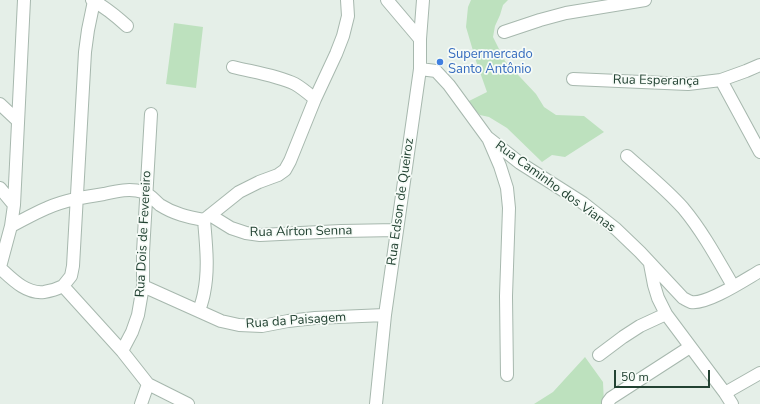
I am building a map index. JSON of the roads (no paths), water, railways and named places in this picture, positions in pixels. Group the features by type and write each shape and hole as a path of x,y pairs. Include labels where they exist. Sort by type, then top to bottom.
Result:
{"street":[{"path":"24,0 14,205 11,226 0,267 16,283 29,289 42,292 52,290 63,286 71,276 73,266 85,52 93,0 117,16 126,26"},
{"path":"199,311 204,292 206,273 207,217 239,192 278,175 285,170 343,36 348,16 347,0"},
{"path":"387,0 420,39"},
{"name":"Rua Edson de Queiroz","path":"376,404 385,315 420,69 420,39 423,0"},
{"path":"504,32 540,20 566,14 645,0"},
{"name":"Rua Esperança","path":"573,79 688,84 721,80 760,65"},
{"path":"233,67 283,79 305,90 315,99"},
{"name":"Rua Caminho dos Vianas","path":"420,69 436,71 449,85 487,137 520,163 583,203 616,229 683,298 691,302 700,302 760,271"},
{"path":"721,80 760,152"},
{"path":"1,106 18,121"},
{"name":"Rua Dois de Fevereiro","path":"122,351 132,332 138,315 143,286 143,252 150,114"},
{"path":"487,137 500,166 507,188 509,208 506,296 507,375"},
{"path":"627,156 662,186 684,209 702,232 733,286"},
{"path":"0,188 14,205"},
{"path":"11,226 48,208 77,198 124,190 146,192"},
{"name":"Rua Aírton Senna","path":"146,192 160,204 173,212 185,216 207,217 246,233 260,235 397,230"},
{"path":"650,264 658,298 666,314 732,404"},
{"path":"63,286 122,351 148,384 188,404"},
{"name":"Rua da Paisagem","path":"143,286 221,321 239,325 262,326 314,318 385,315"},
{"path":"599,355 623,336 666,314"},
{"path":"608,404 611,398 690,347"},
{"path":"725,393 760,373"},
{"path":"141,404 148,384"}],"place":[{"name":"Supermercado Santo Antônio","path":"440,62"}]}
